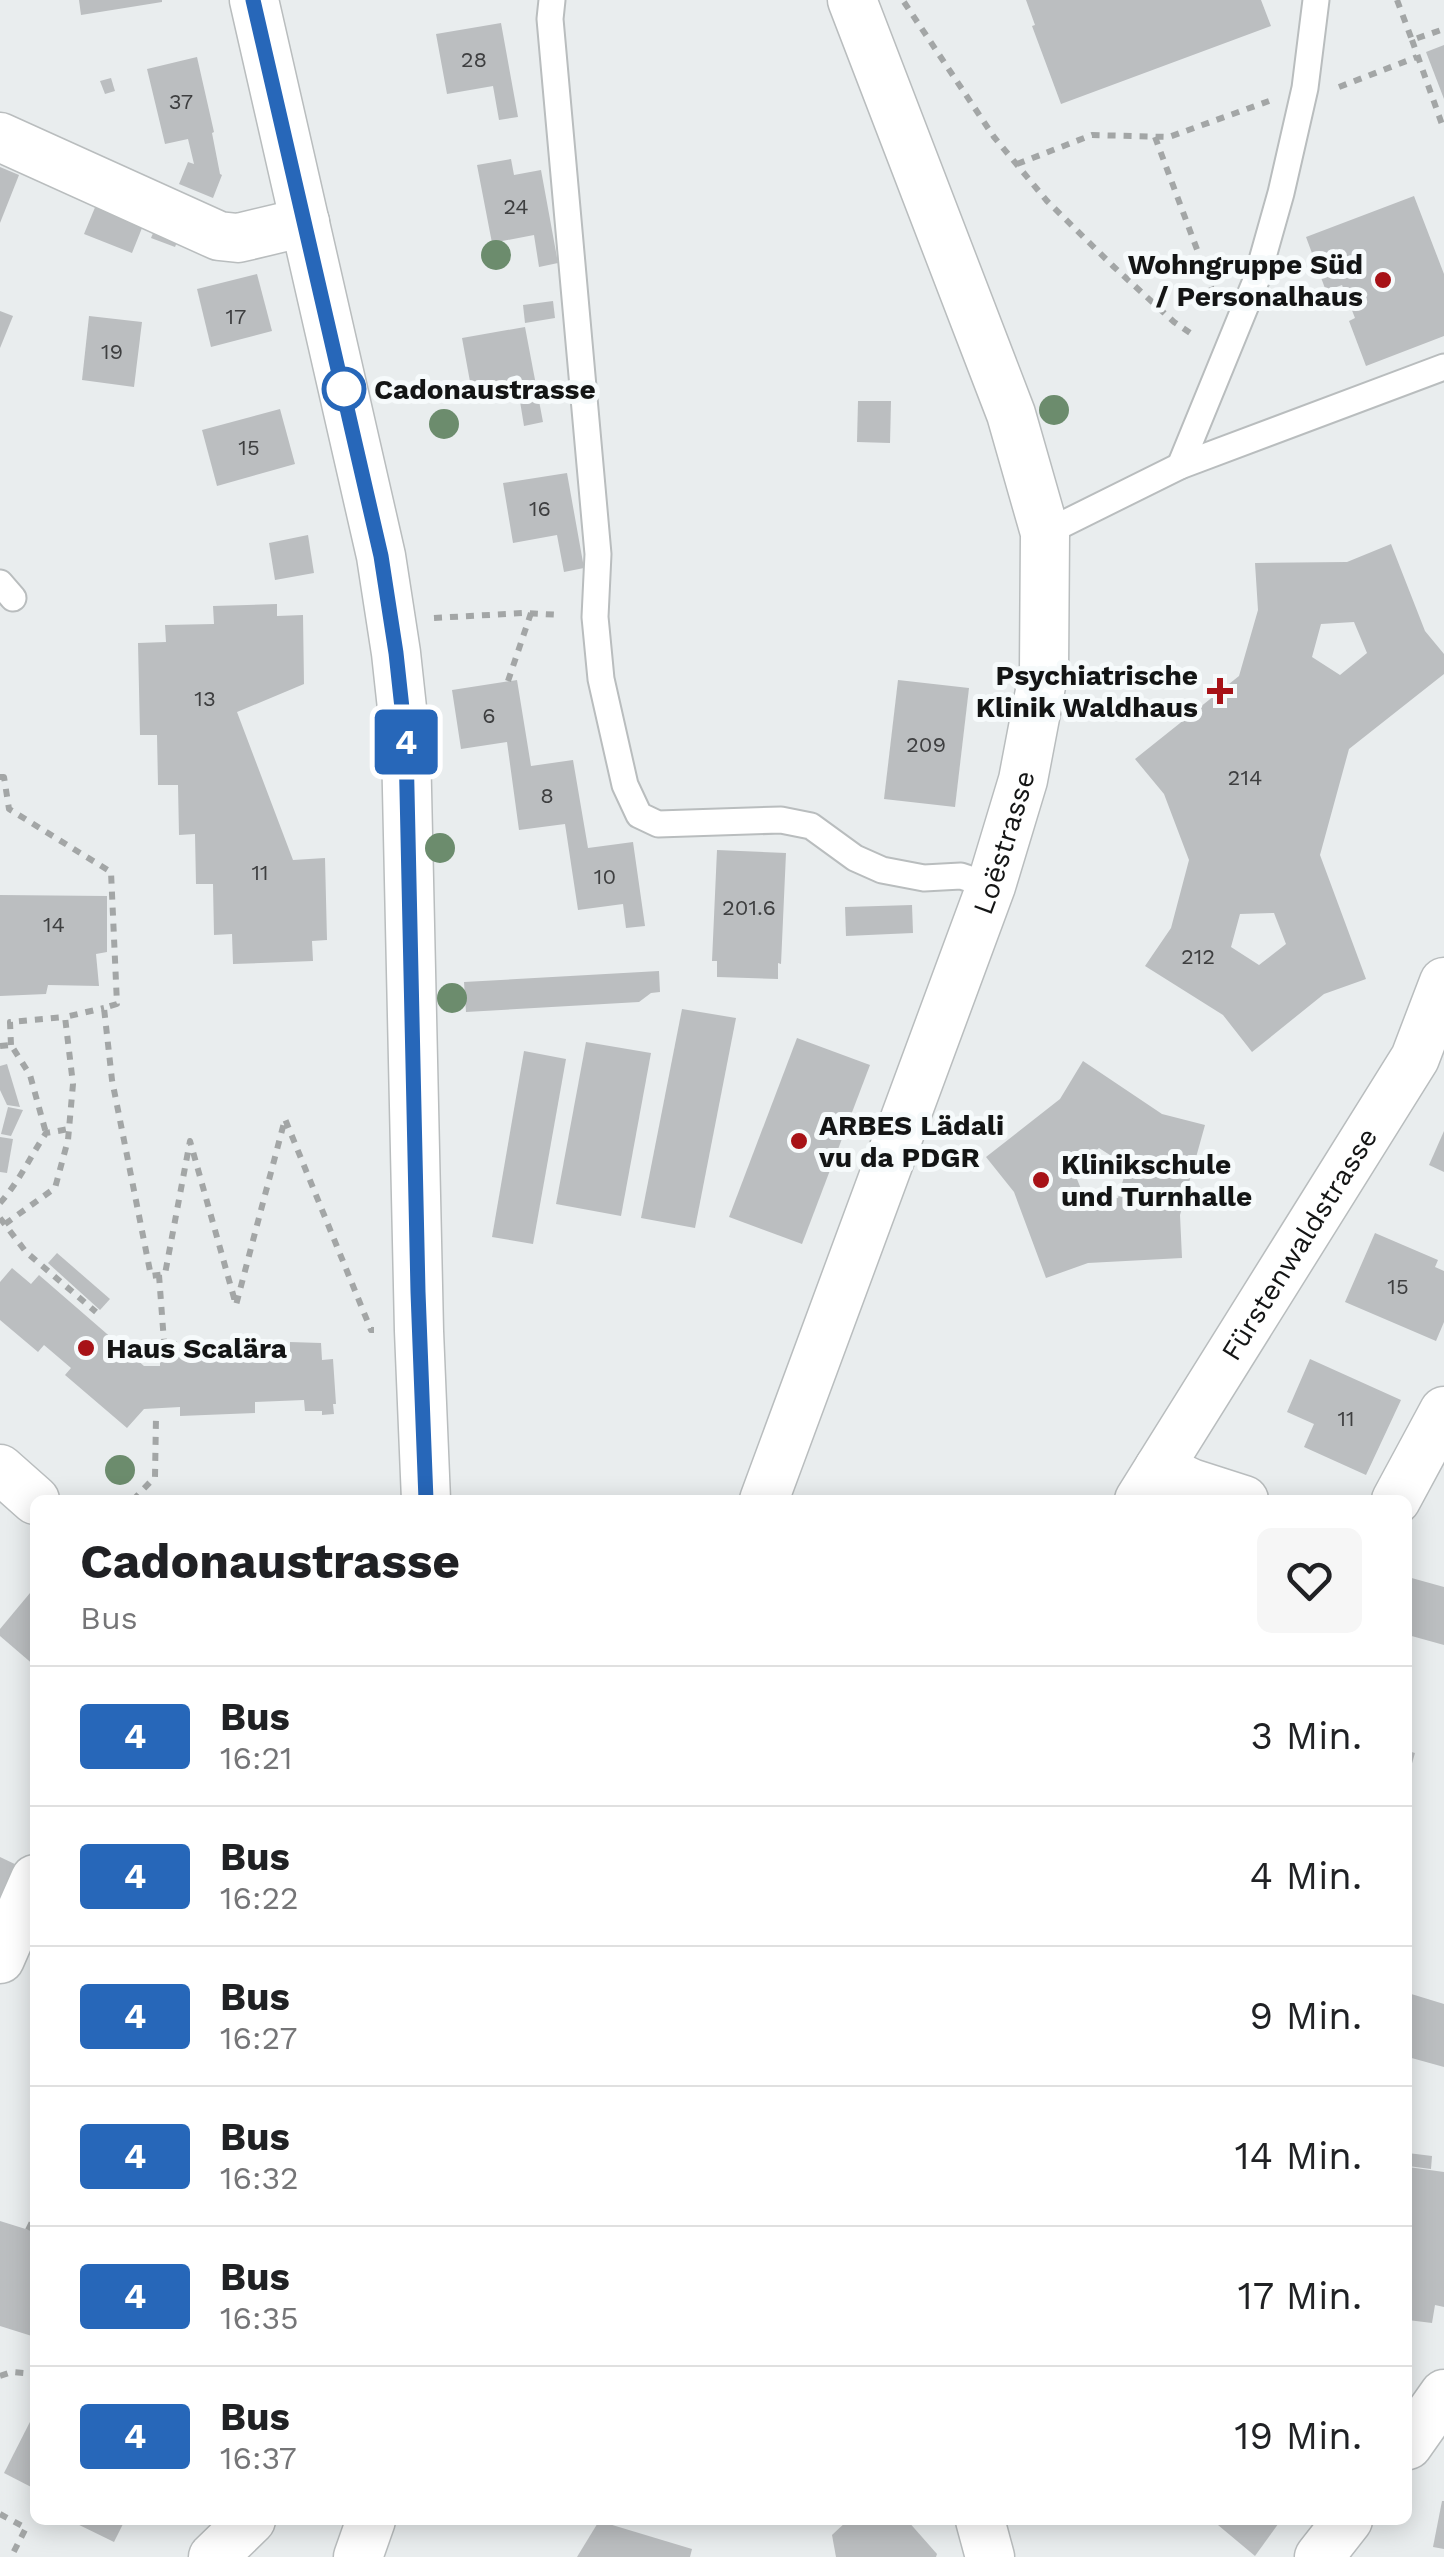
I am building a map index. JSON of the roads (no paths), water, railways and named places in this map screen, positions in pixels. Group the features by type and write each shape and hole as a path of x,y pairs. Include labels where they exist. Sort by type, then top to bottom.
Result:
{"street":[{"path":"254,0 381,556 396,653 406,745 426,1495"},
{"name":"Loëstrasse","path":"766,1495 991,886 1023,780 1044,670 1045,532 1011,414 852,0"},
{"path":"0,137 219,236 238,238 305,222"},
{"name":"Fürstenwaldstrasse","path":"1149,1484 1414,1058 1444,982"},
{"path":"1399,1495 1444,1410"},
{"path":"0,1469 30,1495"},
{"path":"1149,1484 1191,1483 1223,1495"},
{"path":"0,1959 30,1890"},
{"path":"1412,2440 1444,2394"},
{"path":"213,2557 246,2525"},
{"path":"358,2557 369,2525"},
{"path":"981,2525 990,2557"},
{"path":"1319,2557 1344,2525"}],"lane":[{"path":"552,0 550,19 598,554 595,617 602,678 621,768 639,815 658,824 782,820 811,826 855,858 882,870 924,878 960,876 991,886"},
{"path":"1180,466 1257,278 1303,94 1316,0"},
{"path":"1045,532 1180,466 1444,367"}],"place":[{"name":"Wohngruppe Süd / Personalhaus","path":"1383,280"},
{"name":"Cadonaustrasse","path":"344,389"},
{"name":"Psychiatrische Klinik Waldhaus","path":"1220,691"},
{"name":"ARBES Lädali vu da PDGR","path":"799,1141"},
{"name":"Klinikschule und Turnhalle","path":"1041,1180"},
{"name":"Haus Scalära","path":"86,1348"}]}
